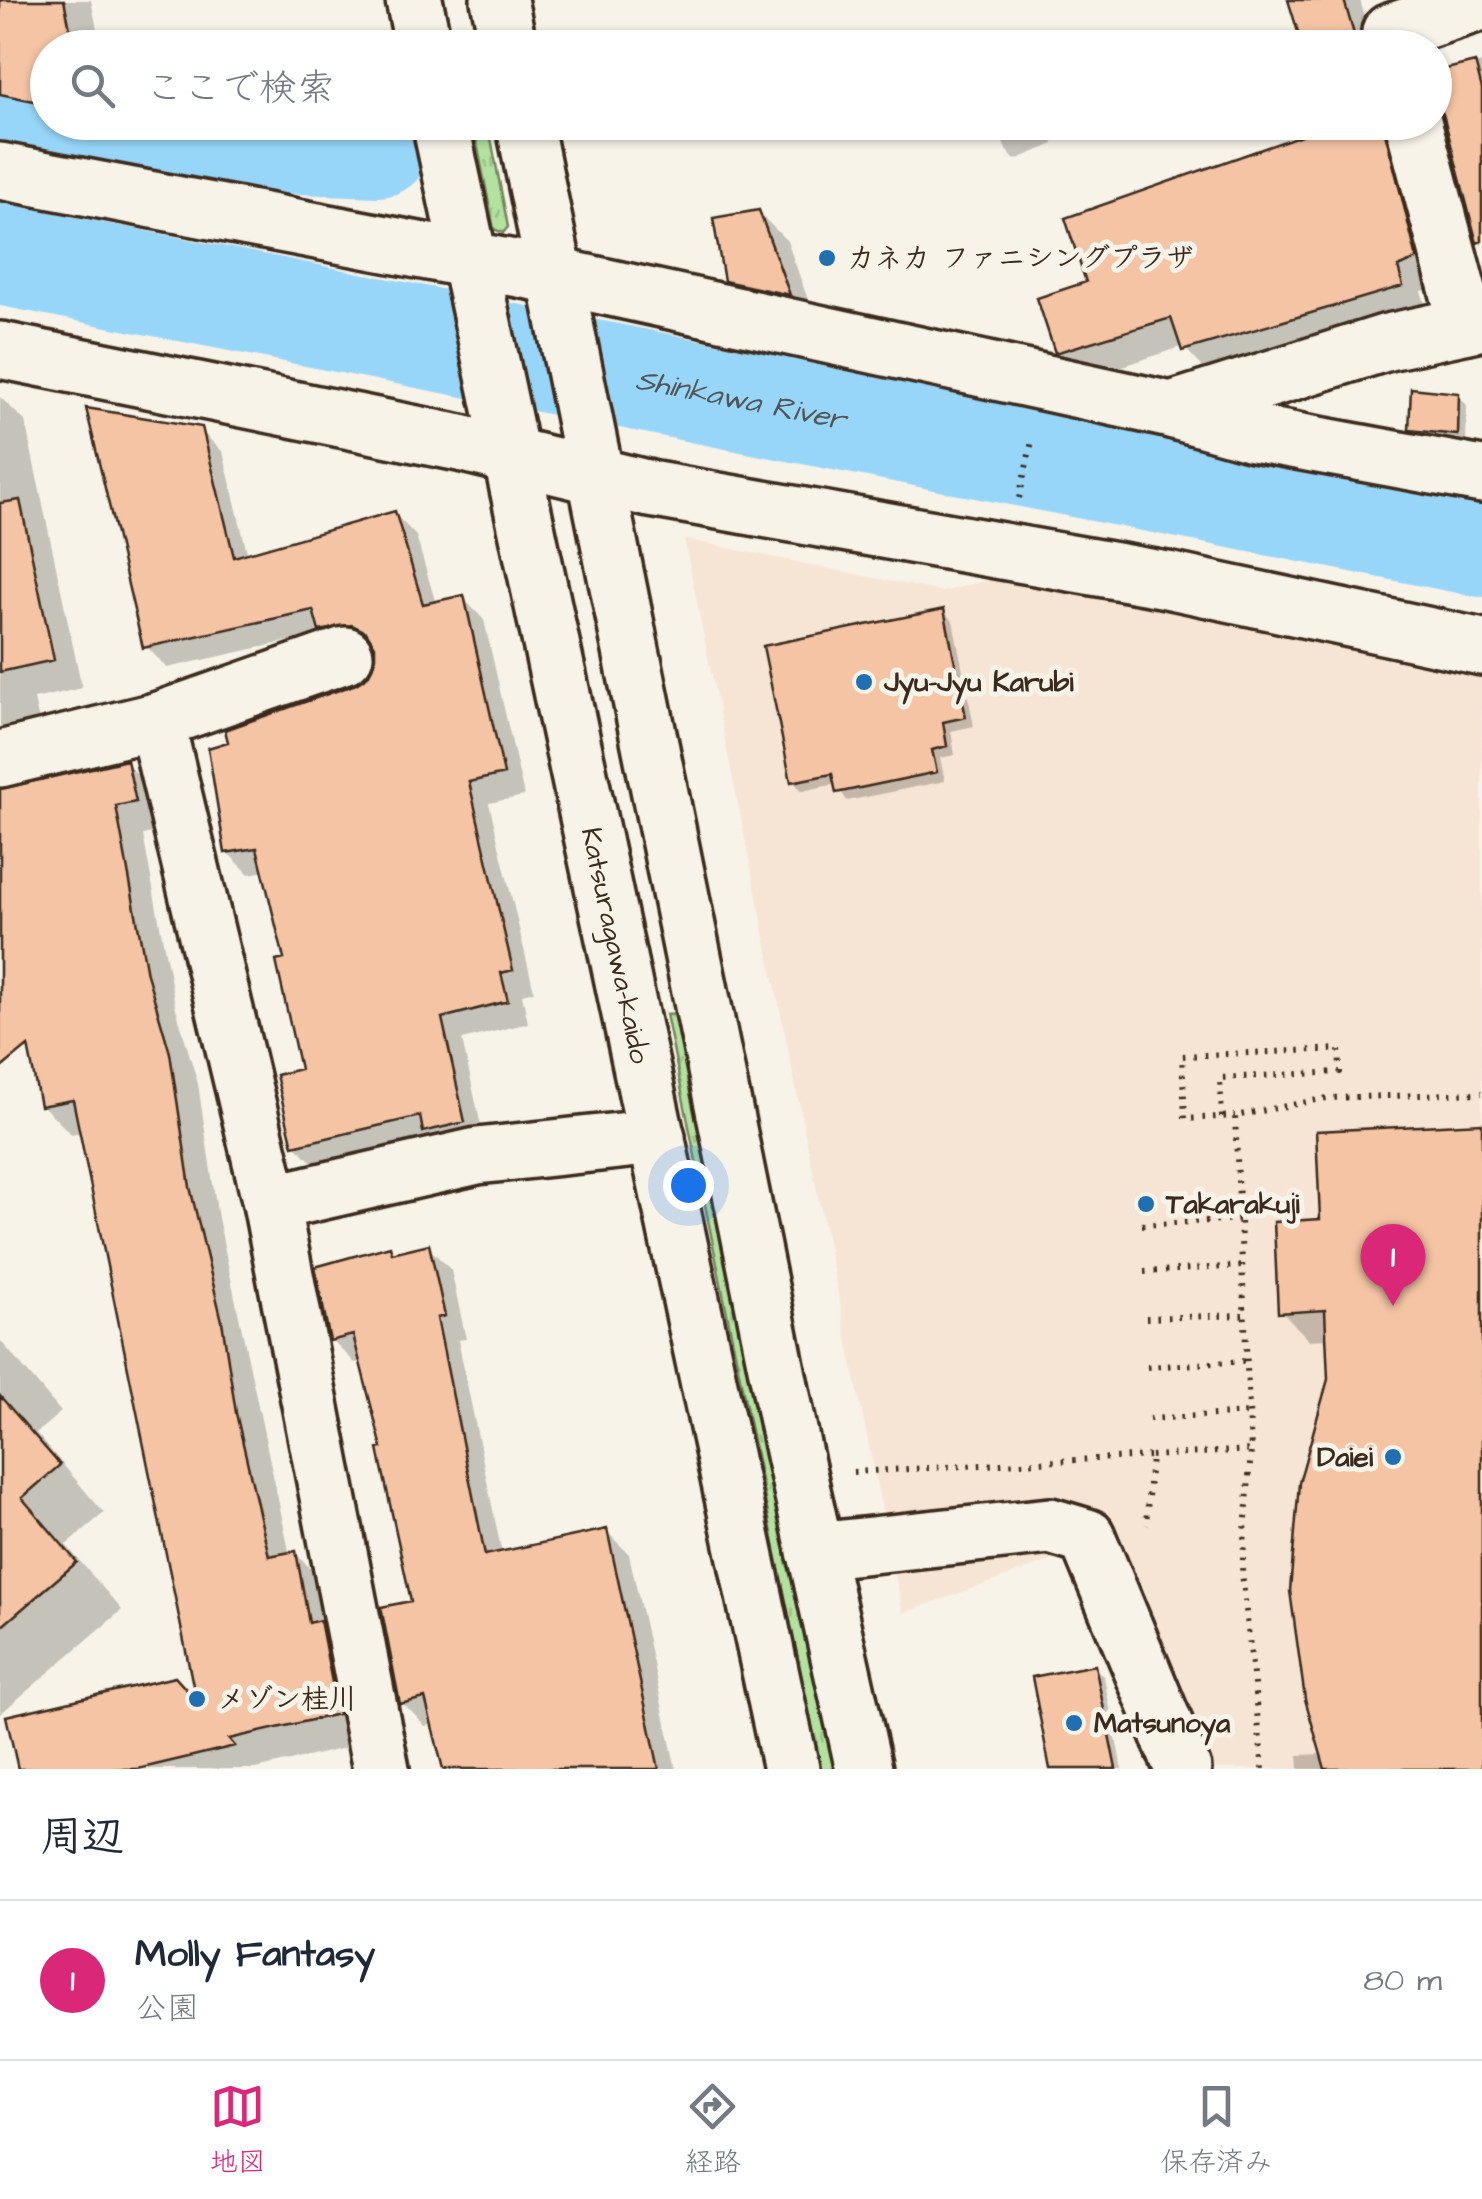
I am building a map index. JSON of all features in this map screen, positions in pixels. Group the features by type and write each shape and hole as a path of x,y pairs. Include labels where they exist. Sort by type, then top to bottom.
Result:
{"street":[{"path":"414,0 420,30"},
{"path":"499,0 505,30"},
{"path":"1388,27 1482,2"},
{"name":"Katsuragawa-kaido","path":"444,140 790,1769"},
{"path":"528,140 815,1551 864,1769"},
{"path":"1171,410 1388,342 1474,324 1419,140"},
{"path":"0,170 472,276 1046,382 1253,433 1482,475"},
{"path":"0,350 460,444 509,442 1006,552 1167,580 1482,647"},
{"path":"0,759 156,721 345,656"},
{"path":"156,721 271,1203 381,1769"},
{"path":"271,1203 477,1156 657,1138"},
{"path":"815,1551 1050,1526 1087,1537 1182,1769"}],"path":[{"path":"1006,552 1046,382"},
{"path":"1222,1116 1220,1078 1340,1072 1338,1049 1182,1056 1185,1119 1235,1116 1327,1098 1482,1093"},
{"path":"1235,1116 1251,1450 1242,1572 1263,1769"},
{"path":"1142,1225 1240,1219"},
{"path":"1144,1272 1242,1266"},
{"path":"1146,1318 1244,1314"},
{"path":"1147,1367 1246,1360"},
{"path":"1149,1419 1249,1413"},
{"path":"852,1472 1251,1450"},
{"path":"1151,1456 1152,1479"}],"shaded area":[{"path":"684,539 943,592 998,577 1482,671 1482,1769 1149,1769 1065,1556 903,1613"}],"green space":[{"path":"476,140 491,140 508,227 503,233 494,229"},
{"path":"679,1013 839,1769 820,1769 666,1014"}],"building":[{"path":"0,0 64,0 70,30 30,30 30,100 0,94"},
{"path":"1288,0 1344,0 1353,30 1297,30"},
{"path":"1475,62 1482,89 1482,241 1477,243 1450,140 1452,68"},
{"path":"1287,140 1387,140 1417,259 1398,267 1403,286 1182,351 1171,318 1055,353 1037,298 1086,282 1065,218"},
{"path":"759,210 790,295 724,281 713,218"},
{"path":"1411,388 1459,393 1458,435 1409,430"},
{"path":"86,408 202,427 234,557 395,511 423,604 464,595 504,774 469,782 513,970 501,973 508,1001 442,1018 465,1122 423,1132 420,1116 293,1146 276,1075 300,1069 276,961 284,959 257,848 225,853 208,748 228,742 225,730 356,684 368,676 375,662 375,646 366,632 352,625 319,631 313,610 143,648"},
{"path":"20,500 54,660 0,672 0,503"},
{"name":"Jyu-Jyu Karubi","path":"944,609 966,717 943,722 947,746 932,750 937,772 836,793 832,774 791,782 763,646"},
{"path":"127,760 136,802 116,806 147,974 170,1053 190,1187 222,1321 236,1413 269,1556 296,1551 309,1623 320,1620 338,1714 229,1739 235,1746 138,1769 18,1769 6,1716 175,1677 196,1700 73,1100 40,1106 28,1046 0,1069 0,789"},
{"name":"Daiei","path":"1482,1123 1482,1769 1325,1769 1305,1699 1290,1591 1299,1483 1328,1379 1325,1310 1278,1313 1274,1222 1320,1219 1316,1131"},
{"path":"429,1244 445,1316 437,1318 485,1555 607,1529 659,1769 443,1769 425,1698 400,1704 381,1607 411,1601 378,1449 382,1448 353,1335 330,1341 315,1267 390,1246 392,1253"},
{"path":"0,1396 60,1465 22,1498 77,1562 0,1628"},
{"name":"Matsunoya","path":"1095,1665 1116,1769 1050,1769 1032,1677"}],"waterway":[{"path":"0,114 30,120"},
{"path":"216,140 379,146"},
{"name":"Shinkawa River","path":"0,254 1482,546"}],"place":[{"name":"カネカ ファニシングプラザ","path":"827,258"},
{"name":"Jyu-Jyu Karubi","path":"864,682"},
{"name":"Takarakuji","path":"1146,1204"},
{"name":"Molly Fantasy","path":"1393,1306"},
{"name":"Daiei","path":"1393,1457"},
{"name":"メゾン桂川","path":"197,1699"},
{"name":"Matsunoya","path":"1074,1723"}]}
